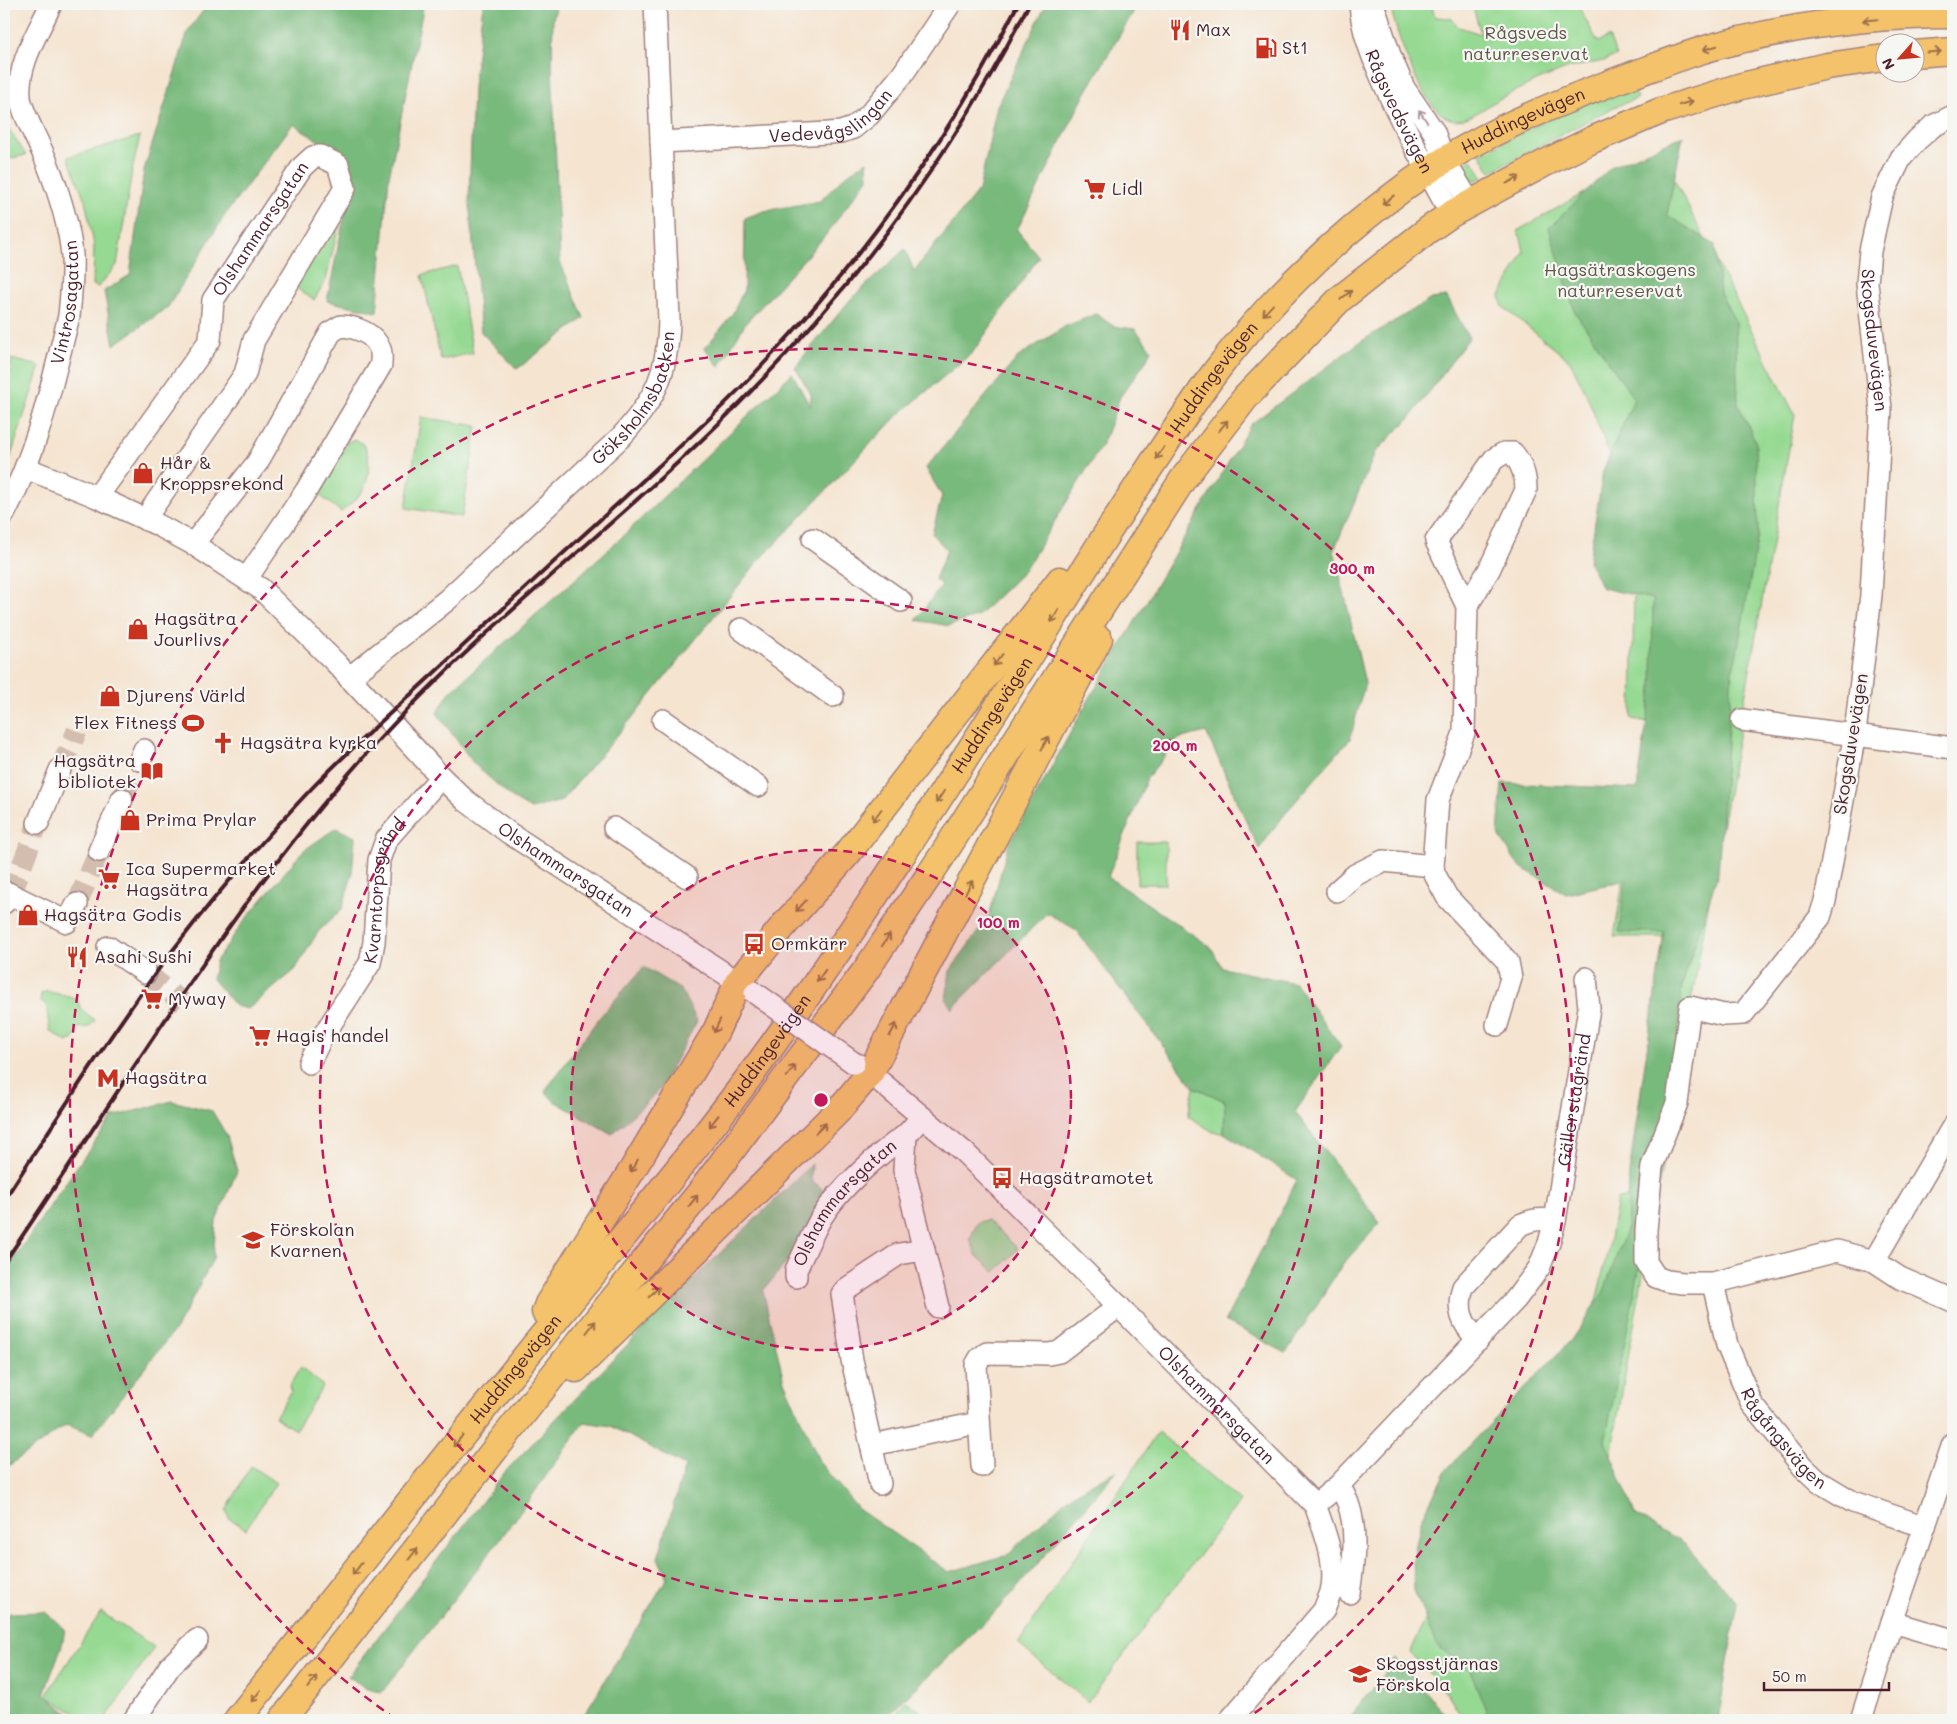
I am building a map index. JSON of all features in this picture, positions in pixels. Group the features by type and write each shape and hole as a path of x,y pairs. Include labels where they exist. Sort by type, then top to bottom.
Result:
{"main road":[{"name":"Huddingevägen","path":"237,1720 712,1124 768,1050 838,952 972,747 1108,529 1216,371 1252,328 1319,258 1364,219 1436,166 1476,142 1545,109 1681,57 1734,41 1819,25 1919,15 1953,16"},
{"path":"1924,53 1953,51"},
{"name":"Huddingevägen","path":"282,1720 602,1312 699,1194 866,970 995,773 1163,508 1203,450 1246,397 1340,299 1428,230 1461,209 1594,139 1661,111 1775,77 1874,60"},
{"path":"528,1407 569,1376 838,1111 862,1068 931,960 1112,614 1163,508"},
{"path":"532,1348 548,1304 631,1172 716,1031 747,988 784,926 848,853 1062,576 1108,529"}],"street":[{"name":"Vintrosagatan","path":"4,514 35,444 69,316 72,295 72,262 69,236 56,189 46,160 12,97 26,58 51,4"},
{"name":"Göksholmsbacken","path":"349,678 447,600 621,437 638,418 654,395 663,374 669,333 656,4"},
{"name":"Vedevågslingan","path":"662,142 828,134 853,128 869,115 902,75 950,4"},
{"name":"Rågsvedsvägen","path":"1360,4 1361,15 1373,58 1402,123 1436,166 1461,209"},
{"name":"Rågsvedsvägen","path":"1373,4 1390,55 1404,88 1434,132 1436,166"},
{"name":"Skogsduvevägen","path":"1713,1283 1667,1281 1656,1277 1646,1262 1646,1230 1652,1166 1677,1103 1690,1007 1724,1015 1743,1014 1820,917 1825,901 1855,734 1871,596 1881,409 1867,283 1870,251 1882,197 1902,158 1933,126 1953,116"},
{"name":"Olshammarsgatan","path":"97,497 210,340 213,300 302,167 312,158 320,156 338,165 344,188 254,340 245,374 153,507 146,520"},
{"path":"193,544 257,463 331,332 341,326 352,326 368,334 380,350 381,365 306,491 246,578"},
{"path":"1467,606 1489,570 1526,490 1526,479 1520,462 1513,453 1504,453 1494,459 1436,542 1467,606 1464,732 1438,800 1432,866 1447,897 1508,962 1511,978 1497,1025"},
{"name":"Olshammarsgatan","path":"26,468 97,497 146,520 193,544 261,588 465,800 509,833 747,988 862,1068 964,1152 1120,1306 1315,1504"},
{"path":"813,539 901,600"},
{"path":"741,629 833,696"},
{"path":"663,720 758,786"},
{"path":"1742,720 1953,748"},
{"path":"38,824 60,770"},
{"name":"Kvarntorpsgränd","path":"309,1063 321,1039 370,963 374,942 379,860 386,840 441,777"},
{"path":"99,851 122,799"},
{"path":"614,828 686,877"},
{"path":"1337,891 1355,875 1383,861 1432,866"},
{"path":"4,902 8,893 67,922 76,904"},
{"path":"108,947 146,973"},
{"name":"Gällerstagränd","path":"1315,1504 1339,1485 1478,1340 1516,1299 1539,1268 1555,1221 1589,1008 1586,978"},
{"name":"Olshammarsgatan","path":"796,1277 796,1270 821,1218 835,1199 857,1177 906,1135 922,1117"},
{"path":"1874,1261 1953,1126"},
{"name":"Olshammarsgatan","path":"906,1135 904,1170 938,1307"},
{"path":"1478,1340 1462,1320 1460,1297 1462,1287 1520,1225 1542,1218 1555,1221"},
{"path":"880,1484 852,1360 842,1294 846,1289 899,1254 924,1250"},
{"path":"1713,1283 1837,1251 1874,1261 1900,1278 1953,1301"},
{"name":"Rågångsvägen","path":"1713,1283 1727,1345 1752,1404 1803,1467 1818,1481 1853,1502 1925,1528"},
{"path":"982,1466 976,1366 980,1358 987,1353 1049,1354 1059,1352 1120,1306"},
{"path":"872,1445 978,1423"},
{"path":"1861,1720 1892,1622 1953,1444"},
{"path":"1344,1494 1351,1512 1354,1536 1349,1592"},
{"path":"1230,1720 1324,1610 1331,1590 1332,1572 1329,1547 1315,1504"},
{"path":"1892,1622 1953,1640"},
{"path":"134,1720 170,1666 197,1640"}],"green space":[{"path":"208,4 424,4 389,177 377,312 327,301 349,193 345,158 293,124 225,215 168,307 114,345 104,291 130,275 144,170 188,31"},
{"path":"483,4 557,4 553,19 552,65 560,262 584,318 517,369 481,332 469,200 473,87"},
{"path":"1046,4 1138,4 1085,94 1017,230 1039,257 973,352 896,417 756,564 638,711 561,801 531,809 512,798 474,764 437,713 450,692 621,538 792,373 810,406 811,394 795,367 850,300 905,249 914,271 979,190 997,106"},
{"name":"Rågsveds naturreservat","path":"1390,4 1431,4 1435,17 1450,18 1459,27 1481,34 1472,4 1577,4 1598,42 1609,37 1617,56 1549,76 1501,98 1474,114 1457,120 1445,116 1433,106 1423,91 1405,52"},
{"path":"1631,85 1638,98 1612,108 1491,172 1480,154 1552,117"},
{"path":"4,129 11,132 26,155 4,160"},
{"path":"140,136 132,171 117,265 98,287 93,285 94,245 85,200 68,157"},
{"name":"Hagsätraskogens naturreservat","path":"1683,136 1667,215 1715,245 1720,293 1735,321 1738,404 1756,443 1758,535 1732,672 1718,873 1682,985 1673,1100 1605,1441 1635,1514 1685,1545 1738,1604 1718,1720 1490,1720 1470,1670 1436,1645 1414,1590 1413,1560 1421,1521 1446,1470 1571,1340 1603,1294 1627,1227 1629,1173 1664,932 1619,932 1626,880 1566,894 1519,866 1498,834 1502,783 1637,789 1652,688 1653,599 1602,588 1589,561 1603,471 1634,399 1575,312 1549,228 1611,167"},
{"name":"Hagsätraskogens naturreservat","path":"1659,150 1795,415 1589,1579 1606,1720 1464,1720 1448,1694 1410,1653 1434,1601 1589,1333 1617,1199 1626,1198 1635,1169 1674,937 1614,937 1649,722 1632,719 1635,522 1588,398 1570,361 1503,307 1500,296 1524,252 1521,238 1517,231"},
{"path":"1471,159 1483,177 1466,184 1454,166"},
{"path":"867,161 868,178 825,236 745,324 719,367 705,348 732,315 744,290 745,218 764,211 820,201 845,176"},
{"path":"343,207 326,280 314,300 293,286"},
{"path":"457,266 473,353 441,360 422,275"},
{"path":"1447,297 1469,338 1410,418 1375,453 1334,550 1365,683 1350,739 1288,810 1259,849 1206,732 1178,739 1147,778 1108,877 1211,947 1222,968 1295,983 1341,1046 1295,1112 1380,1223 1342,1265 1286,1353 1225,1321 1297,1180 1224,1133 1225,1101 1194,1087 1075,929 1047,913 952,1009 946,1000 950,971 989,916 1008,846 1084,708 1251,424 1360,342 1431,299"},
{"path":"1096,314 1113,326 1135,329 1151,349 1146,361 1120,397 1103,443 1024,571 978,616 949,626 916,620 942,585 935,579 947,550 932,534 942,496 926,468 1018,357 1066,326"},
{"path":"11,359 40,366 10,459 4,470 4,375 11,373"},
{"path":"421,417 477,426 462,517 406,508"},
{"path":"353,440 360,442 365,447 369,462 367,480 361,493 341,512 316,492 348,442"},
{"path":"336,828 355,837 352,875 342,909 318,932 295,970 248,1009 235,1006 212,979 216,961 244,921 303,851"},
{"path":"1137,842 1166,842 1166,884 1137,884"},
{"path":"644,967 681,990 697,1021 659,1091 612,1134 554,1101 545,1091 599,1018"},
{"path":"47,991 77,999 81,1009 95,1020 89,1027 78,1028 74,1039 67,1042 50,1031 46,1005 40,1000 41,994"},
{"path":"1194,1087 1225,1101 1224,1133 1213,1132 1188,1116"},
{"path":"172,1101 212,1111 227,1136 237,1171 216,1221 213,1259 177,1327 92,1435 66,1425 4,1469 4,1273 113,1117"},
{"path":"812,1164 811,1180 830,1195 786,1263 763,1291 784,1381 820,1463 858,1509 949,1572 1007,1555 1070,1496 1117,1470 1005,1602 883,1720 581,1720 667,1578 658,1558 685,1466 611,1426 584,1422 514,1521 382,1692 367,1689 348,1676 505,1472 652,1319"},
{"path":"988,1220 1018,1249 995,1272 977,1256 970,1239 978,1222"},
{"path":"301,1367 323,1386 295,1430 275,1417 291,1392 289,1386"},
{"path":"1158,1432 1240,1501 1088,1702 1018,1644"},
{"path":"251,1466 276,1483 246,1529 229,1518 226,1511"},
{"path":"45,1612 65,1629 62,1645 44,1694 77,1720 4,1720 4,1621 9,1613"},
{"path":"101,1612 154,1647 105,1720 85,1720 46,1695"},
{"path":"1395,1659 1451,1720 1348,1720"},
{"path":"906,1701 933,1720 892,1720"}],"tunnel":[{"path":"60,770 77,731"},
{"path":"122,799 140,760"},
{"path":"11,895 38,823"},
{"path":"77,904 99,851"},
{"path":"146,973 183,1003"}],"railway":[{"path":"4,1200 150,980 206,908 276,827 357,744 716,412 751,377 840,277 936,145 965,99 1018,4"},
{"path":"4,1263 226,931 323,804 415,702 496,625 706,436 800,338 886,234 925,178 997,64 1029,4"}],"place":[{"name":"Max","path":"1180,30"},
{"name":"St1","path":"1266,48"},
{"name":"Lidl","path":"1095,189"},
{"name":"Hår & Kroppsrekond","path":"143,473"},
{"name":"Hagsätra Jourlivs","path":"138,629"},
{"name":"Djurens Värld","path":"110,696"},
{"name":"Flex Fitness","path":"193,723"},
{"name":"Hagsätra kyrka","path":"223,743"},
{"name":"Hagsätra bibliotek","path":"152,771"},
{"name":"Prima Prylar","path":"130,820"},
{"name":"Ica Supermarket Hagsätra","path":"109,879"},
{"name":"Hagsätra Godis","path":"28,915"},
{"name":"Ormkärr","path":"754,944"},
{"name":"Asahi Sushi","path":"77,957"},
{"name":"Myway","path":"152,999"},
{"name":"Hagis handel","path":"260,1036"},
{"name":"Hagsätra","path":"108,1078"},
{"name":"Hagsätramotet","path":"1002,1178"},
{"name":"Förskolan Kvarnen","path":"253,1240"},
{"name":"Skogsstjärnas Förskola","path":"1360,1674"}]}
